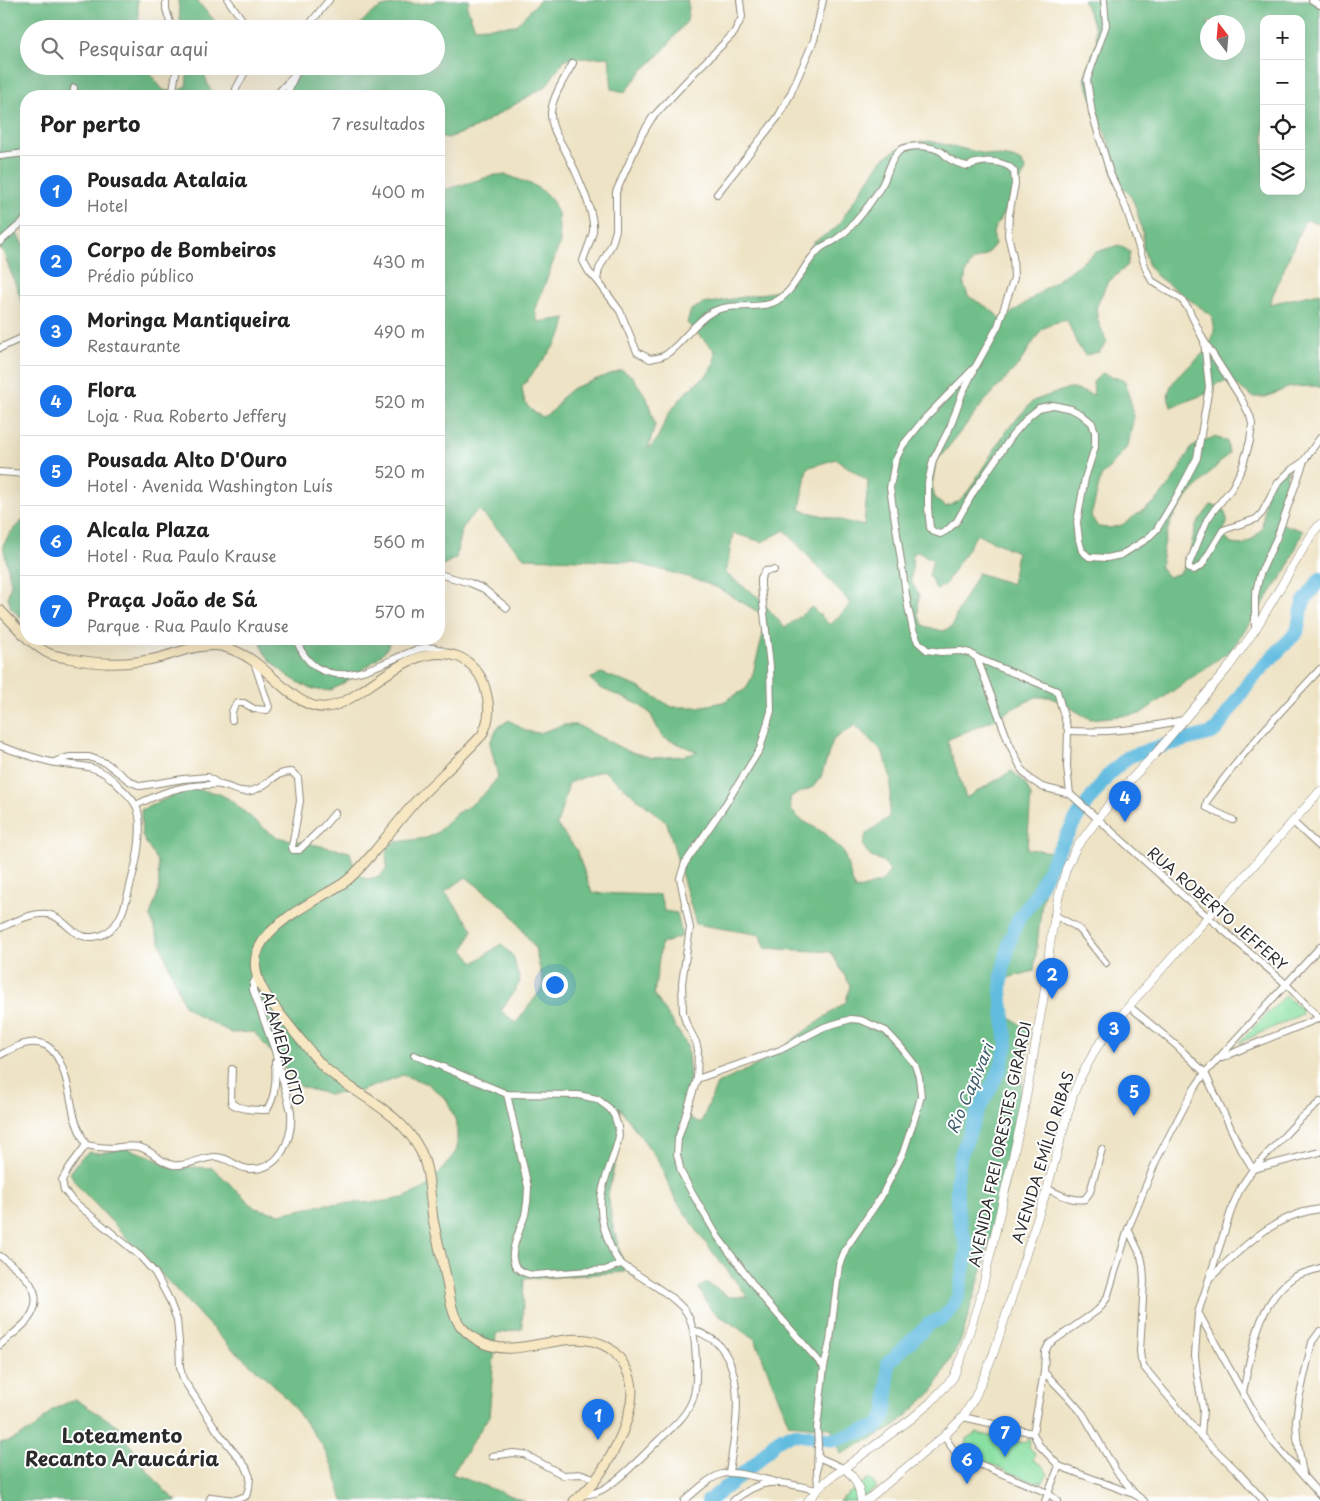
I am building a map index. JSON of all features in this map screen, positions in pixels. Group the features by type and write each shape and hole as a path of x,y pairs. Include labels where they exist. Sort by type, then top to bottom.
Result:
{"main road":[{"path":"0,610 20,631"},
{"path":"36,645 48,654 88,662 137,662 205,646 219,646 232,649 253,661 298,698 312,705 326,708 349,699 388,673 411,660 427,654 449,653 465,660 479,674 485,685 490,716 482,735 414,803 361,868 344,882 271,930 258,948 255,965 256,978 262,991 325,1068 384,1110 404,1127 414,1140 422,1155 452,1308 459,1324 466,1333 492,1346 510,1348 567,1339 598,1342 620,1358 630,1379 632,1389 631,1405 613,1452 597,1478 574,1501"}],"street":[{"path":"166,0 169,20"},
{"path":"228,0 242,20"},
{"path":"313,20 329,0"},
{"path":"596,280 616,230 616,192 641,136 652,118 734,33 742,16 740,0"},
{"path":"717,194 778,117 790,95 814,40 823,0"},
{"path":"1104,0 1106,25 1088,80 1092,114 1110,173 1126,208 1146,270 1152,281 1180,299 1188,308 1203,339 1242,400 1252,424 1250,441 1242,468 1232,488 1208,520 1189,564 1190,568 1194,570 1202,565 1223,530 1256,519 1262,513 1278,483 1291,470 1303,462"},
{"path":"1312,0 1320,5"},
{"path":"573,63 555,96 551,113 556,136 576,173 590,210 593,230 583,261 589,272 620,311 637,352 650,359 667,354 697,322 713,311 726,308 754,307 771,303 787,293 822,247 834,241 864,211 885,180 890,164 902,149 916,146 929,148 942,152 949,159 962,165 969,166 975,163 996,162 1009,165 1014,171 1015,184 1009,215 1008,235 1013,256 1014,278 998,326 962,394 950,427 933,460 928,483 928,508 930,528 934,532 940,534 957,521 974,491 1012,436 1028,417 1039,408 1054,405 1071,409 1081,414 1092,423 1095,432 1095,447 1085,478 1077,522 1082,551 1089,557 1107,558 1121,555 1146,539 1157,529 1178,494 1196,458 1209,387 1203,339"},
{"path":"173,90 176,75"},
{"path":"236,90 244,75"},
{"path":"280,90 294,75"},
{"path":"289,90 296,75"},
{"path":"0,156 20,154"},
{"path":"0,242 20,224"},
{"path":"0,348 20,339"},
{"path":"976,366 926,417 903,445 895,461 890,488 912,630 918,642 928,650 970,653 977,658 1057,691 1068,731 1067,767 1072,796 1042,787 1030,779 1022,770 1009,743 977,658"},
{"path":"1255,630 1255,596 1260,574 1277,537 1303,462 1320,438"},
{"path":"0,472 20,474"},
{"name":"AVENIDA FREI ORESTES GIRARDI","path":"808,1501 817,1489 829,1479 911,1420 953,1378 981,1294 1024,1109 1044,995 1054,915 1066,869 1076,848 1096,817 1154,754 1228,668 1255,630 1312,534 1320,524"},
{"path":"774,570 765,571 761,578 770,666 771,711 760,749 726,805 685,863 680,878 690,928 682,983 683,1012 698,1050 697,1079 678,1139 677,1154 681,1172 724,1245 764,1299 824,1367"},
{"path":"445,576 470,583 484,590 507,608"},
{"path":"230,645 232,649"},
{"path":"299,645 309,662 324,672 345,675 370,670 422,648 433,648 449,653"},
{"path":"232,720 231,714 237,703 244,703 254,709 267,710 268,707 253,661"},
{"path":"1233,820 1206,807 1207,801 1256,738 1320,669"},
{"path":"1068,731 1099,733 1124,731 1183,720"},
{"path":"0,746 52,762 73,763 93,768 106,774 118,784 136,805 139,824 135,869 125,905 119,918 110,930 102,936 87,937 74,933 58,919 47,914 35,915 0,928"},
{"path":"52,762 69,757 89,757 106,763 131,782 141,786 208,777 234,790 249,792 260,788 282,772 292,772 298,778 300,801 293,850 300,850 335,813"},
{"path":"136,805 173,789 193,785 221,785"},
{"name":"AVENIDA EMÍLIO RIBAS","path":"866,1501 944,1436 963,1417 974,1397 993,1355 1047,1189 1073,1095 1097,1047 1128,1006 1320,791"},
{"name":"RUA ROBERTO JEFFERY","path":"1072,796 1187,900 1286,984 1320,1019"},
{"path":"1292,822 1320,847"},
{"path":"1054,915 1080,930 1106,963"},
{"path":"1136,1495 1059,1466 1039,1445 1033,1433 1044,1372 1045,1352 1049,1344 1098,1310 1107,1298 1128,1229 1156,1161 1192,1092 1205,1074 1320,947"},
{"name":"ALAMEDA OITO","path":"86,1145 99,1148 141,1147 163,1162 174,1165 215,1157 230,1160 240,1167 250,1169 263,1167 273,1162 283,1152 289,1137 292,1121 275,1051 254,990 253,984 256,978"},
{"path":"1128,1006 1176,1046 1205,1074 1239,1146 1253,1169"},
{"path":"684,1501 713,1478 731,1472 817,1489 818,1428 824,1367 830,1341 839,1265 846,1248 881,1198 903,1153 921,1096 919,1077 915,1064 900,1046 886,1031 861,1020 851,1019 824,1027 780,1050 697,1079"},
{"path":"1218,1060 1320,1019"},
{"path":"1237,1040 1242,1049"},
{"path":"0,1055 16,1046 34,1042 47,1046 63,1070 70,1092 74,1116 86,1145 62,1180 64,1190 72,1200 140,1256 155,1273 168,1297 177,1320 180,1367 183,1379 218,1432 246,1467 250,1477 246,1496 235,1500 211,1497 209,1501"},
{"path":"232,1069 232,1104 252,1110 267,1110 271,1104 275,1087 275,1051"},
{"path":"414,1055 507,1094 578,1095 597,1099 609,1108 614,1115 619,1136 601,1192 603,1226 611,1249 621,1264 675,1301 686,1312 694,1330 695,1390 692,1402 680,1421 609,1485 598,1492 582,1495"},
{"path":"507,1094 528,1187 525,1213 513,1248 515,1267 525,1274 534,1276 604,1270 621,1264"},
{"path":"1201,1436 1203,1410 1195,1355 1198,1313 1233,1205 1241,1187 1253,1169 1299,1120 1320,1102"},
{"path":"1047,1189 1072,1199 1084,1199 1090,1192 1102,1149"},
{"path":"1253,1169 1320,1152"},
{"path":"1210,1278 1247,1244 1278,1221 1312,1210 1320,1210"},
{"path":"1128,1229 1141,1256 1143,1266 1141,1359 1144,1367 1201,1436 1264,1501"},
{"path":"0,1256 14,1265 27,1278 33,1288 36,1302 33,1313 26,1322 0,1344"},
{"path":"1243,1392 1256,1337 1265,1310 1280,1290 1295,1277 1320,1268"},
{"path":"1198,1313 1258,1420 1274,1443 1320,1495"},
{"path":"694,1330 709,1337 719,1345 730,1362 735,1379 737,1400 731,1472"},
{"path":"1303,1476 1296,1437 1298,1399 1312,1342 1320,1330"},
{"path":"1044,1372 1083,1414 1116,1471 1136,1495 1144,1501"},
{"path":"963,1417 1033,1433"},
{"path":"944,1436 960,1456 1048,1493 1058,1501"},
{"path":"492,1456 513,1453 524,1454 563,1474 582,1474 597,1478"},
{"path":"818,1457 850,1473 856,1483 861,1501"},
{"path":"1044,1501 1059,1466"},
{"path":"732,1501 754,1486 776,1482"}],"green space":[{"path":"0,0 137,0 139,20 20,20 20,75 151,75 163,90 20,90 20,224 13,227 20,239 20,296 2,249 0,250"},
{"path":"178,0 196,0 214,20 180,20"},
{"path":"437,0 469,0 467,7 475,28 516,25 540,0 687,0 689,8 687,21 625,92 612,89 609,57 565,59 546,86 475,128 448,138 445,137 445,90 284,90 300,75 445,75 445,20 365,20 376,10 387,6 429,3"},
{"path":"1083,0 1317,0 1320,2 1320,223 1305,220 1269,304 1320,293 1320,389 1317,386 1290,387 1266,397 1253,397 1231,381 1218,383 1208,393 1171,407 1168,395 1172,384 1206,349 1211,341 1214,323 1211,315 1158,277 1149,267 1143,247 1143,234 1136,208 1131,196 1122,187 1111,148 1084,78 1097,41 1095,28"},
{"path":"187,75 206,75 211,90 179,90 186,87"},
{"path":"929,141 1013,158 1021,162 1026,170 993,232 995,244 986,255 973,261 966,272 964,285 968,296 990,309 1002,320 1096,252 1119,245 1130,252 1127,266 1107,283 1096,308 1098,321 1107,342 1099,352 1085,355 1077,344 1067,320 1054,323 1042,329 1019,364 985,401 936,460 932,485 935,499 946,507 959,501 969,490 1006,431 1033,401 1069,388 1094,395 1093,382 1102,373 1125,381 1132,407 1133,420 1128,446 1101,477 1091,516 1098,527 1110,528 1122,525 1155,502 1172,482 1191,448 1215,437 1227,441 1229,453 1186,500 1172,520 1160,567 1168,577 1180,573 1187,563 1196,525 1211,505 1223,507 1227,519 1223,534 1231,544 1243,545 1254,538 1262,528 1266,490 1280,469 1288,469 1277,522 1303,531 1287,569 1231,650 1140,714 1090,719 1050,697 1036,697 997,718 947,740 966,798 1012,771 1025,783 1031,796 1027,849 1055,852 1042,902 1034,971 1007,978 1004,996 1008,1014 1030,1032 1006,1189 961,1340 933,1391 894,1427 841,1454 831,1428 789,1424 755,1339 711,1310 699,1288 707,1283 729,1297 748,1297 704,1241 674,1197 658,1160 619,1107 621,1136 608,1194 612,1222 625,1272 524,1279 522,1329 496,1334 489,1416 452,1474 525,1501 343,1501 334,1469 322,1445 289,1401 271,1382 229,1346 79,1187 70,1173 81,1158 89,1152 100,1153 126,1148 150,1156 170,1168 213,1168 255,1208 279,1214 327,1204 379,1202 403,1198 425,1188 457,1150 457,1124 447,1100 428,1084 403,1075 355,1093 328,1094 301,1087 254,1032 232,1033 195,1014 184,1005 150,916 159,890 158,863 142,836 141,810 194,789 218,793 229,799 277,837 350,852 356,873 366,879 379,877 387,868 386,855 389,843 427,838 438,832 455,814 471,805 486,792 498,777 490,743 497,728 509,720 526,731 539,733 563,725 577,725 627,751 653,758 684,756 698,752 662,737 650,713 638,704 600,688 590,679 602,673 638,687 672,707 698,707 723,702 746,689 752,677 765,626 762,614 716,587 688,577 632,562 525,558 479,510 472,515 464,526 456,558 445,564 445,190 495,175 507,175 533,185 544,192 553,202 558,214 560,243 535,311 538,322 566,318 563,332 555,345 522,387 525,402 533,411 543,417 555,409 562,397 573,388 621,370 632,376 647,398 655,425 648,449 656,441 669,413 687,391 707,375 714,364 715,351 687,323 691,310 703,304 772,292 784,285 814,242 836,228 880,162 897,149","holes":["836,459 868,481 864,526 800,510 807,468","785,530 851,604 830,625 812,607 785,628 758,597 726,574 733,533 762,542","977,534 1017,552 1012,584 978,573 957,613 952,627 943,631 924,626 918,615 919,595 911,581 913,553 918,552 933,560 929,575 936,589 944,586","855,725 883,753 891,778 889,817 866,834 863,846 871,857 883,861 890,871 882,882 855,890 844,853 826,834 800,819 791,810 790,797 813,787 821,777 833,740","603,770 667,823 696,924 761,935 765,948 831,952 850,985 846,1002 759,1064 717,1084 701,1123 681,1114 690,1078 687,1045 654,994 661,944 682,936 677,913 664,911 660,895 592,893 576,849 557,825 569,783","466,877 509,911 535,948 544,986 516,1023 501,1011 520,982 513,956 501,944 474,963 464,950 473,929 445,892"]},
{"path":"19,524 20,616 11,608 8,596 11,583 3,545"},
{"path":"262,645 388,645 374,661 342,684 330,690 312,688 292,679 275,665 263,650"},
{"path":"1285,996 1301,1008 1302,1014 1239,1043 1240,1041"},
{"path":"75,1399 118,1426 146,1469 165,1491 177,1501 0,1501 0,1443 10,1441 35,1428 52,1410"},
{"path":"977,1432 1025,1443 1028,1439 1030,1442 1029,1447 1035,1454 1033,1460 1042,1465 1048,1474 1043,1482 1030,1481 966,1453 967,1438"},
{"path":"869,1478 877,1487 860,1501 839,1501"}],"waterway":[{"name":"Rio Capivari","path":"708,1501 759,1460 774,1443 783,1437 796,1434 834,1440 876,1427 884,1418 887,1406 888,1363 929,1324 944,1317 954,1305 959,1294 967,1248 957,1204 957,1179 960,1157 976,1115 999,1072 1007,1045 1001,992 1002,975 1009,943 1018,920 1032,901 1078,816 1109,774 1128,757 1212,733 1217,729 1251,679 1297,632 1303,603 1320,579"}],"place":[{"name":"Flora","path":"1125,822"},
{"name":"Corpo de Bombeiros","path":"1052,999"},
{"name":"Moringa Mantiqueira","path":"1114,1053"},
{"name":"Pousada Alto D'Ouro","path":"1134,1116"},
{"name":"Pousada Atalaia","path":"598,1440"},
{"name":"Praça João de Sá","path":"1005,1457"},
{"name":"Alcala Plaza","path":"967,1484"}],"district":[{"name":"Loteamento Recanto Araucária","path":"122,1446"}]}
